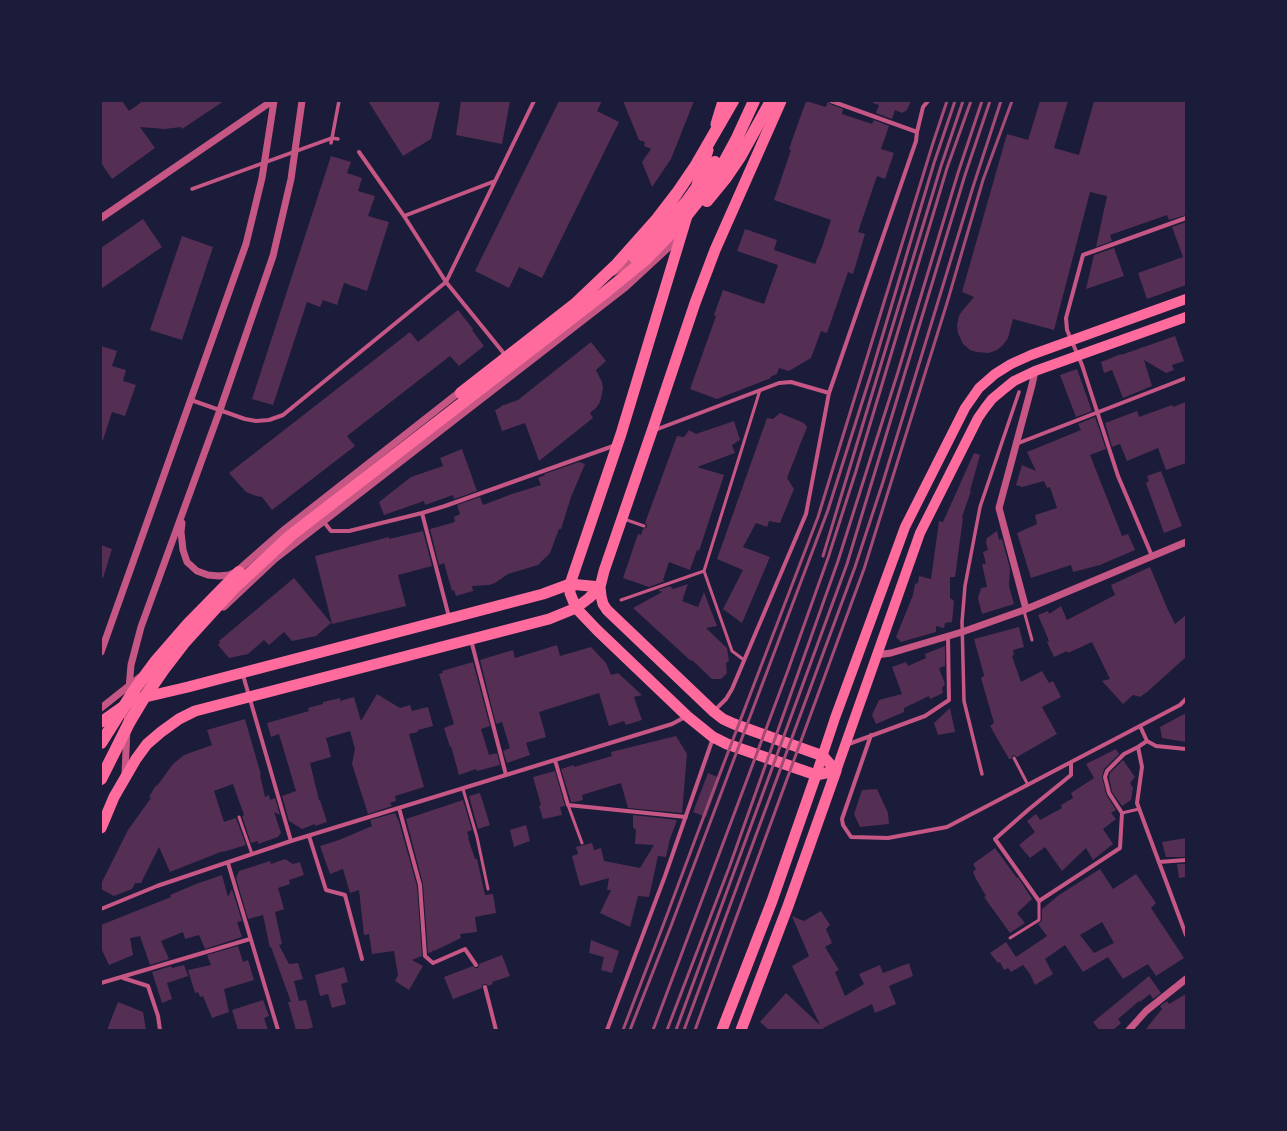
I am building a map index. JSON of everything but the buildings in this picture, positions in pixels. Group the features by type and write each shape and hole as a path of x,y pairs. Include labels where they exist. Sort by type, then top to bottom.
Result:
{"highway":[{"path":"724,101 618,444 570,584 570,592 576,608 597,630 687,716 713,737 727,744 816,775 836,771"},
{"path":"575,304 617,264 657,219 696,165 733,101"},
{"path":"101,742 135,689 155,662 204,607 254,557 292,525 628,262 648,243 687,201 724,148 754,101"},
{"path":"101,779 144,698 164,669 184,643 234,588 290,536 602,295 646,259 692,210 710,185 737,138 754,101"},
{"path":"662,243 691,218 725,179 749,142 771,101"},
{"path":"781,101 715,250 695,303 604,571 600,587 603,604 607,610 714,712 723,719 734,724 823,756 836,771"},
{"path":"101,722 128,703 141,698 543,594 570,584 600,587"},
{"path":"101,828 125,776 147,744 179,719 195,711 549,619 576,608 600,587"},
{"path":"741,1030 788,906 836,771"},
{"path":"722,1030 772,901 816,775"}],"main road":[{"path":"816,775 905,527 965,408 979,388 995,374 1011,364 1031,355 1186,299"},
{"path":"836,771 920,533 978,418 992,399 1014,382 1035,371 1186,317"}],"street":[{"path":"101,218 273,101"},
{"path":"101,652 192,400 246,244 262,178 273,101"},
{"path":"125,776 131,665 141,627 220,410 273,256 291,179 302,101"},
{"path":"331,143 339,101"},
{"path":"192,400 245,419 256,421 269,420 283,415 446,282 534,101"},
{"path":"831,101 917,132"},
{"path":"714,712 726,699 732,689 806,514 829,393 916,141 924,107 928,101"},
{"path":"192,189 332,138 338,139"},
{"path":"359,152 404,216 446,282 506,356"},
{"path":"404,216 495,181"},
{"path":"1152,556 1118,476 1079,356 1071,341 1066,318 1083,255 1186,218"},
{"path":"216,614 220,599 226,586 237,572 285,529 613,272 681,237"},
{"path":"101,708 184,643 275,559 626,287 681,237"},
{"path":"1025,609 999,508 1035,371"},
{"path":"1016,444 1186,378"},
{"path":"652,431 780,383 791,382 829,393"},
{"path":"982,774 964,701 962,632 965,586 980,507 1019,392"},
{"path":"324,522 331,531 349,531 422,513 446,506 618,444"},
{"path":"182,513 181,532 183,550 187,562 196,571 208,575 229,575 237,572"},
{"path":"422,513 450,618"},
{"path":"876,655 891,653 962,632 1025,609 1186,542"},
{"path":"846,745 925,716 949,700 948,637"},
{"path":"471,640 506,775"},
{"path":"242,672 291,841"},
{"path":"871,735 842,819 843,825 851,837 888,838 948,827 1180,705 1186,699"},
{"path":"101,909 157,886 291,841 672,724 687,716"},
{"path":"1140,726 1147,741 1156,746 1186,749"},
{"path":"607,1030 666,876 713,737"},
{"path":"1070,762 1071,775 995,839 1039,901 1120,848 1124,813 1109,793 1105,777 1107,771 1124,754 1147,741"},
{"path":"1138,747 1142,767 1137,803 1186,935"},
{"path":"555,760 568,805 686,817"},
{"path":"399,808 420,885 425,956 433,963 465,948 476,965"},
{"path":"309,836 326,890 345,895 362,959"},
{"path":"1159,862 1186,860"},
{"path":"228,863 278,1030"},
{"path":"101,983 123,978 250,939"},
{"path":"123,978 148,986 158,1016 160,1030"},
{"path":"1129,1030 1146,1011 1186,979"},
{"path":"485,987 496,1030"}],"lane":[{"path":"744,660 732,651 704,571 760,390"},
{"path":"622,518 644,526"},
{"path":"621,600 704,571"},
{"path":"1025,609 1032,640"},
{"path":"1014,758 1028,785"},
{"path":"463,789 477,836 488,889"},
{"path":"568,805 582,843"},
{"path":"1124,813 1139,808"},
{"path":"239,817 252,854"},
{"path":"1010,938 1039,920 1039,901"}],"railway":[{"path":"623,1030 818,517 947,101"},
{"path":"630,1030 671,926 828,510 872,371 934,163 955,101"},
{"path":"823,556 941,166 963,101"},
{"path":"653,1030 787,673 828,558 856,471 947,168 971,101"},
{"path":"667,1030 729,868 838,561 898,372 958,173 982,101"},
{"path":"676,1030 847,564 965,175 990,101"},
{"path":"684,1030 855,567 883,482 973,187 1001,101"},
{"path":"695,1030 864,569 947,303 983,180 1012,101"}]}
